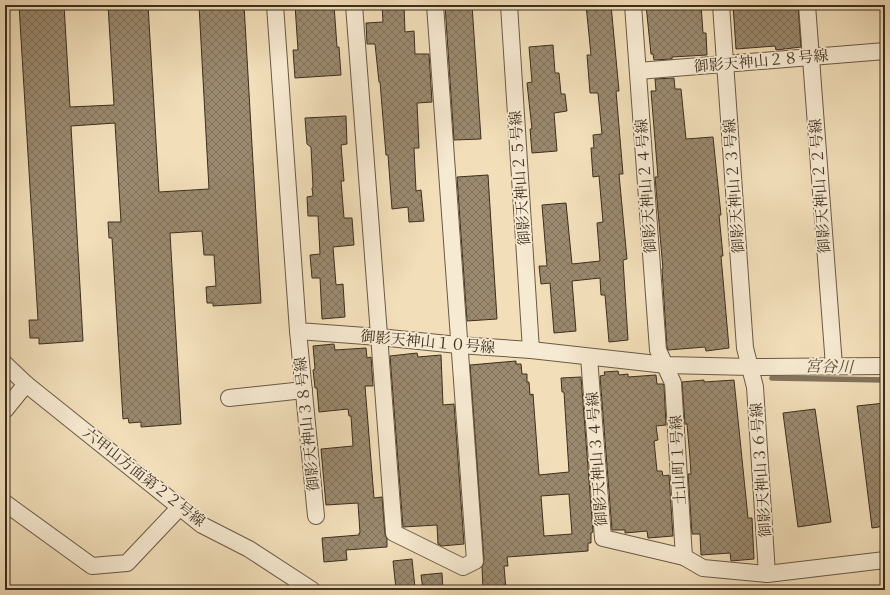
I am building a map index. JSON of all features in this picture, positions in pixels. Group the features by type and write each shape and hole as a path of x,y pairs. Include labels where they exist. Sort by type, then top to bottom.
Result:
{"street":[{"path":"275,5 298,331"},
{"path":"354,5 394,533 463,568 474,561 434,5"},
{"name":"御影天神山２５号線","path":"509,5 531,350"},
{"name":"御影天神山２４号線","path":"633,5 658,350 666,365"},
{"name":"御影天神山２３号線","path":"721,5 745,348 750,367"},
{"name":"御影天神山２２号線","path":"807,5 834,366"},
{"name":"御影天神山２８号線","path":"638,71 885,52"},
{"name":"御影天神山１０号線","path":"298,331 379,337 458,346 531,350 666,365 750,367 885,366"},
{"name":"御影天神山３８号線","path":"298,331 316,516"},
{"name":"御影天神山３４号線","path":"589,357 603,538 684,557 703,568 767,574 885,560"},
{"name":"六甲山方面第２２号線","path":"5,364 26,384 202,525 249,548 312,590"},
{"name":"土山町１号線","path":"666,365 674,383 684,557"},
{"name":"御影天神山３６号線","path":"750,367 755,387 767,574"},
{"path":"5,410 26,384"},
{"path":"229,398 304,390"},
{"path":"5,503 92,566 127,563 180,508"}],"building":[{"path":"19,5 64,5 70,107 114,105 108,5 148,5 159,192 209,189 199,5 244,5 261,303 213,306 213,303 207,303 206,287 216,286 214,255 204,255 202,231 170,233 181,424 141,427 141,422 129,423 128,418 123,419 112,238 109,238 108,222 121,222 115,123 71,126 83,341 39,344 39,338 30,338 29,320 38,320"},
{"path":"295,5 334,5 341,75 295,78 293,50 298,50"},
{"path":"382,5 404,5 405,32 414,31 415,54 429,54 432,102 417,103 419,148 414,148 416,191 421,190 424,221 409,222 408,207 392,209 388,155 386,155 380,82 375,44 367,44 366,23 383,22"},
{"path":"445,5 472,5 481,139 454,140"},
{"path":"586,5 611,5 619,91 616,91 623,174 619,174 627,259 623,260 628,340 609,342 605,295 601,295 600,278 572,281 576,331 554,333 550,283 541,284 539,266 547,266 542,205 566,203 572,264 600,261 597,223 603,222 599,176 593,177 591,148 594,148 593,135 602,134 598,93 590,93 587,55 591,55"},
{"path":"646,5 701,5 703,33 706,33 707,55 672,57 672,59 654,60 653,54 651,54"},
{"path":"733,5 798,5 801,47 776,50 775,46 736,49"},
{"path":"553,45 555,73 559,73 561,94 565,94 567,111 554,113 557,151 532,153 530,129 532,129 527,83 532,82 529,47"},
{"path":"674,78 675,89 681,89 686,139 713,137 721,215 719,215 723,256 721,256 729,348 706,351 705,347 668,350 667,348 663,269 655,177 658,177 651,91 656,91 655,79"},
{"path":"346,116 347,144 341,145 344,181 341,181 344,218 352,218 354,245 333,247 336,285 343,284 345,317 322,319 320,278 312,278 310,255 320,254 318,216 308,216 307,197 313,196 313,187 311,147 307,144 305,118"},
{"path":"488,175 497,319 467,321 457,177"},
{"path":"334,344 335,350 366,348 367,358 371,357 373,386 365,386 374,498 382,497 387,547 346,550 347,560 324,562 322,538 359,535 360,533 358,503 326,505 321,449 353,446 351,416 349,416 348,409 319,412 317,388 315,388 313,370 315,369 313,346"},
{"path":"417,353 418,357 441,355 443,405 454,404 464,544 442,546 438,544 437,525 403,527 390,356"},
{"path":"516,361 516,364 521,364 522,374 527,374 530,395 533,394 539,475 569,472 564,392 562,392 561,378 581,377 593,532 591,533 591,543 588,543 588,551 507,557 508,566 504,566 506,590 483,590 482,567 484,560 470,365","holes":["569,494 572,534 544,536 541,496"]},
{"path":"618,371 619,375 628,374 628,377 656,375 657,384 664,385 666,425 656,426 658,440 654,441 657,471 662,471 663,476 669,475 673,536 648,538 647,531 625,533 625,530 612,530 600,376 605,375 604,372"},
{"path":"704,380 704,382 734,380 748,518 752,518 754,559 731,561 730,553 701,555 700,534 692,534 688,474 691,474 690,458 687,424 685,424 682,382"},
{"path":"885,403 885,526 872,528 857,406"},
{"path":"815,409 831,522 798,527 783,413"},
{"path":"412,559 415,588 396,589 393,561"},
{"path":"442,573 443,590 423,590 421,575"}],"waterway":[{"name":"宮谷川","path":"772,378 885,380"}]}
